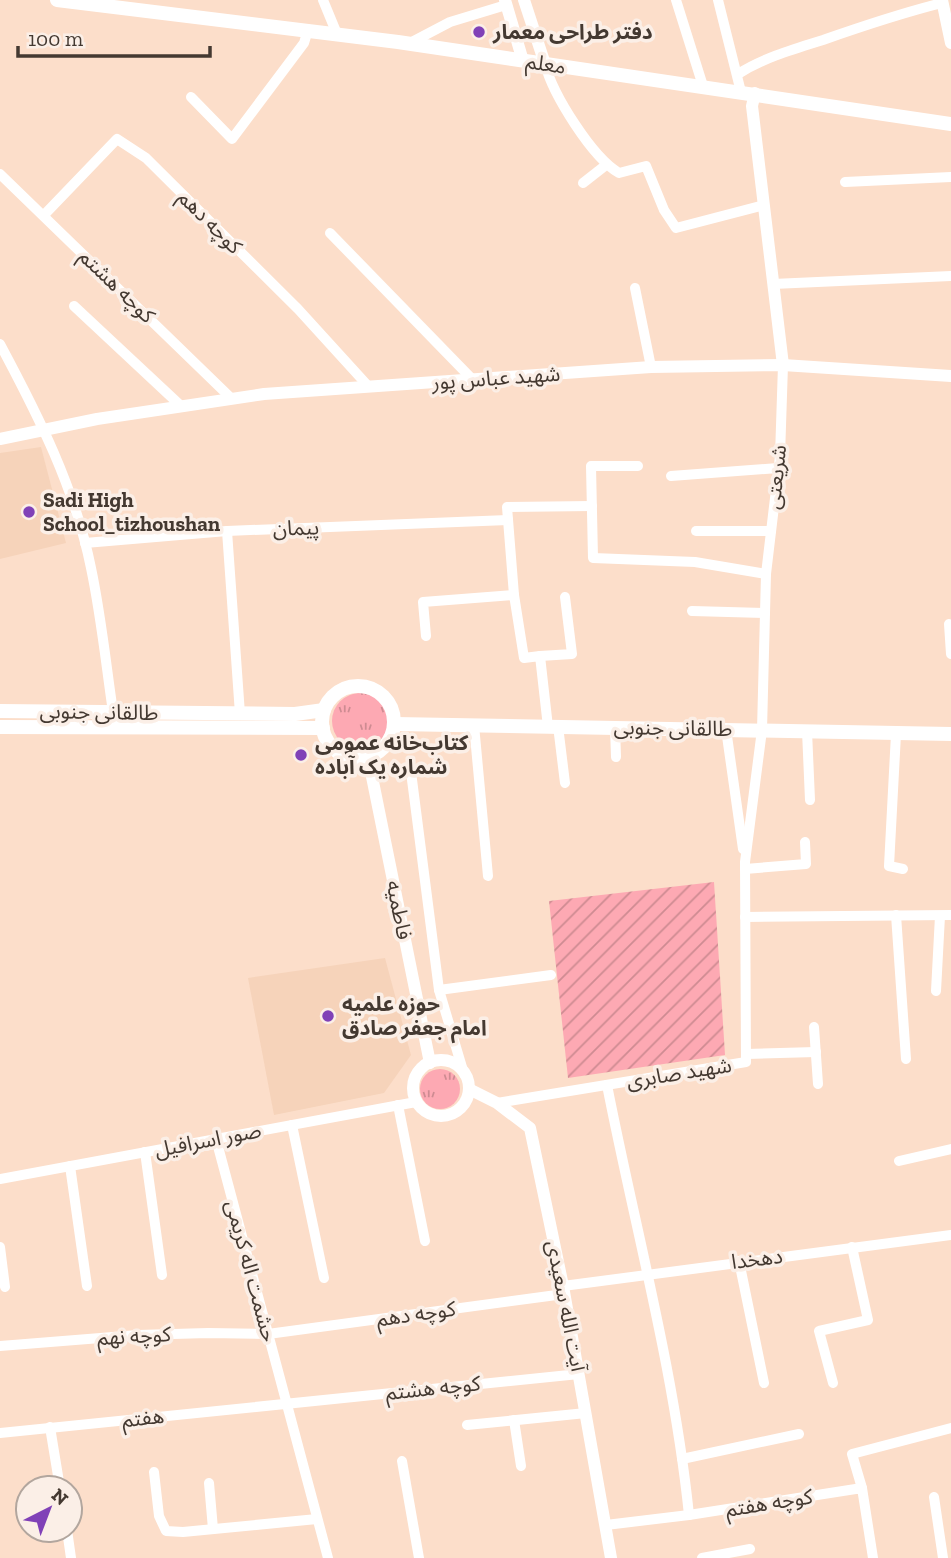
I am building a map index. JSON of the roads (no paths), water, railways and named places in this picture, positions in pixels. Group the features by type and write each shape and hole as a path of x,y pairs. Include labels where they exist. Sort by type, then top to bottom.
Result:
{"main road":[{"name":"معلم","path":"57,0 410,43 951,124"},
{"path":"360,685 381,693 394,712 395,724 393,735 379,752 356,758 334,749 327,740 323,728 324,710 329,700 338,692 360,685"},
{"name":"طالقانی جنوبی","path":"0,711 295,714 324,710"},
{"name":"طالقانی جنوبی","path":"395,724 951,734"},
{"name":"طالقانی جنوبی","path":"0,727 323,728"}],"street":[{"path":"323,0 337,34"},
{"path":"524,0 548,76 579,130 606,165 619,173 646,166 664,210 676,228 764,205"},
{"path":"676,0 703,86"},
{"path":"718,0 738,75 748,93"},
{"path":"738,75 750,66 799,48 942,1 951,43"},
{"path":"410,43 450,22 505,2 523,61"},
{"path":"191,97 232,139 304,43 308,30"},
{"name":"شریعتی","path":"745,866 762,730 766,574 778,468 783,365 752,106 748,93"},
{"name":"کوچه دهم","path":"44,215 117,139 146,158 298,309 369,387"},
{"path":"583,183 606,165"},
{"name":"کوچه هشتم","path":"0,174 232,398"},
{"path":"845,181 951,177"},
{"path":"330,233 473,380"},
{"path":"774,284 951,276"},
{"path":"635,288 651,367"},
{"path":"74,306 181,406"},
{"path":"0,344 44,430 65,479 85,543 92,569 113,712"},
{"name":"شهید عباس پور","path":"0,439 97,419 264,394 651,367 783,365 951,376"},
{"path":"638,466 591,466 593,558 695,562 766,574"},
{"path":"671,476 778,468"},
{"path":"565,597 572,654 524,658 513,595 507,507 592,506"},
{"name":"پیمان","path":"85,543 228,531 508,520"},
{"path":"228,531 240,714"},
{"path":"696,531 771,531"},
{"path":"426,636 423,602 513,595"},
{"path":"692,611 765,613"},
{"path":"949,624 951,653"},
{"path":"540,656 565,783"},
{"path":"474,725 488,876"},
{"path":"615,727 616,757"},
{"path":"726,729 745,866 806,864 805,842"},
{"path":"807,731 810,800"},
{"path":"896,734 889,866 902,869"},
{"name":"فاطمیه","path":"368,757 430,1063"},
{"name":"فاطمیه","path":"411,772 439,990 464,1074"},
{"name":"شهید صابری","path":"497,1103 746,1062 745,866"},
{"path":"896,915 906,1059"},
{"path":"744,917 945,916 936,991"},
{"path":"439,990 551,975"},
{"path":"814,1027 818,1084"},
{"path":"746,1054 816,1052"},
{"path":"445,1061 459,1068 464,1074 469,1089 463,1105 448,1115 430,1114 416,1102 413,1084 422,1068 430,1063 445,1061"},
{"path":"607,1085 649,1274 682,1459 689,1515"},
{"name":"آیت الله سعیدی","path":"469,1089 497,1103 530,1128 579,1374 611,1558"},
{"name":"صور اسرافیل","path":"0,1179 416,1102"},
{"path":"398,1105 425,1241"},
{"path":"292,1125 324,1278"},
{"name":"حشمت اله کریمی","path":"216,1139 328,1558"},
{"path":"899,1161 951,1149"},
{"path":"145,1152 162,1275"},
{"path":"70,1166 87,1286"},
{"name":"دهخدا","path":"563,1290 739,1261 951,1235"},
{"path":"0,1247 5,1287"},
{"path":"832,1383 819,1331 868,1320 852,1247"},
{"path":"739,1261 764,1383"},
{"name":"کوچه دهم","path":"268,1334 563,1290"},
{"name":"کوچه نهم","path":"0,1346 150,1335 268,1334"},
{"name":"کوچه هشتم","path":"287,1403 579,1374"},
{"name":"هفتم","path":"0,1433 287,1403"},
{"path":"467,1425 586,1413"},
{"path":"514,1420 521,1466"},
{"path":"50,1427 58,1474"},
{"path":"873,1558 862,1488 852,1454 951,1428"},
{"path":"682,1459 799,1434"},
{"path":"402,1461 419,1558"},
{"path":"154,1472 159,1516 166,1531 183,1532 317,1519"},
{"path":"209,1483 214,1529"},
{"name":"کوچه هفتم","path":"606,1525 862,1488"},
{"path":"934,1497 943,1558"},
{"path":"702,1558 750,1549"}],"place":[{"name":"دفتر طراحی معمار","path":"479,32"},
{"name":"Sadi High School_tizhoushan","path":"29,512"},
{"name":"کتاب‌خانه عمومی شماره یک آباده","path":"301,755"},
{"name":"حوزه علمیه امام جعفر صادق","path":"328,1016"}]}
